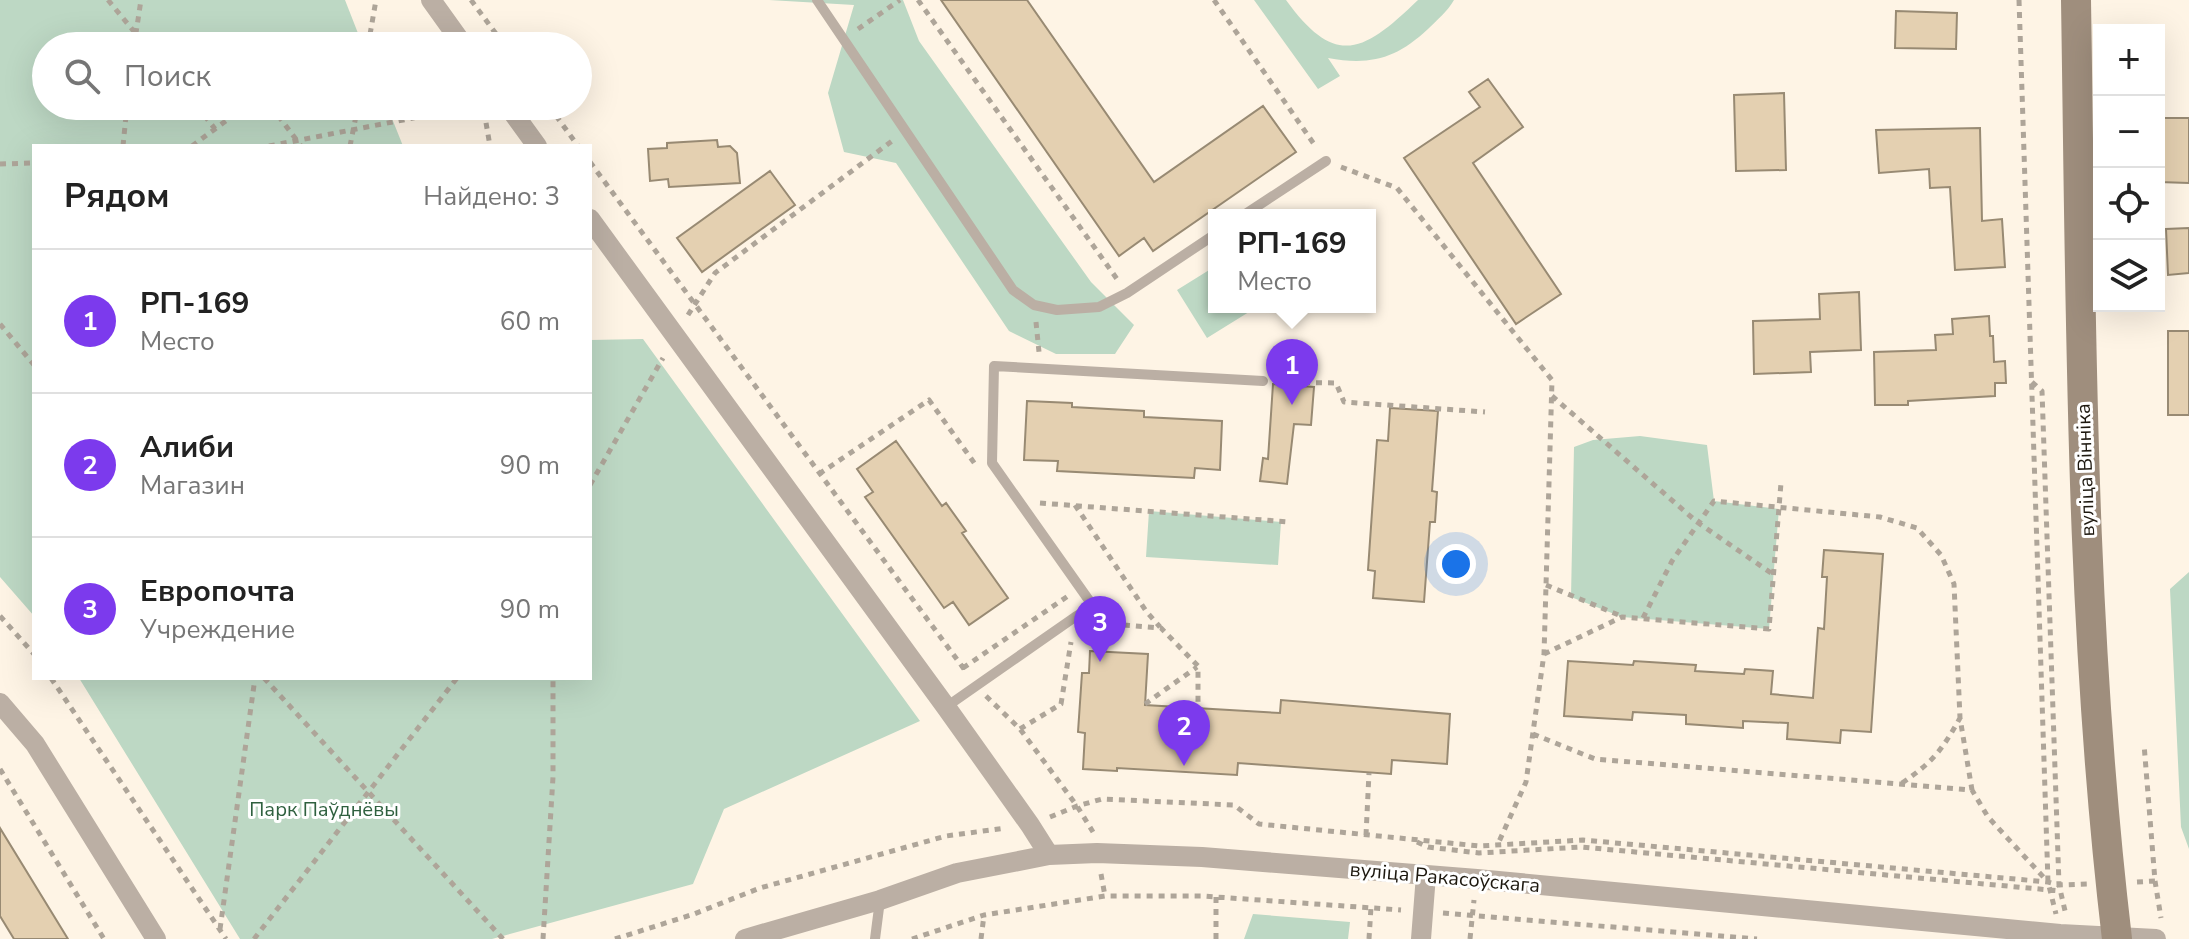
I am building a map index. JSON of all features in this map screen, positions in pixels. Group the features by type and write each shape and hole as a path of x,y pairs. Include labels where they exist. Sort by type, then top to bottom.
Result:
{"street":[{"path":"431,0 454,32"},
{"name":"вуліца Вінніка","path":"2076,0 2084,491 2095,710 2117,939"},
{"path":"518,120 536,144"},
{"path":"592,222 946,707 1049,855"},
{"path":"0,703 35,744 156,939"},
{"name":"вуліца Ракасоўскага","path":"745,939 880,900 957,873 1049,855 1097,853 1202,857 1426,875 2117,939 2159,932"},
{"path":"1421,939 1426,875"}],"lane":[{"path":"817,0 1013,290 1034,305 1057,310 1099,307 1127,293 1208,239"},
{"path":"1253,209 1326,161"},
{"path":"946,707 1093,606 992,463 994,366 1263,381"},
{"path":"875,939 880,900"}],"path":[{"path":"108,0 135,32"},
{"path":"136,32 141,0"},
{"path":"370,32 376,0"},
{"path":"471,0 495,32"},
{"path":"850,33 900,0"},
{"path":"918,0 1127,293"},
{"path":"1214,0 1326,161 1397,188 1552,380 1544,654 1526,782 1497,846"},
{"path":"2019,0 2048,882 2065,934"},
{"path":"123,144 126,120"},
{"path":"208,120 215,129"},
{"path":"195,144 227,120"},
{"path":"281,120 299,144 404,120"},
{"path":"350,144 355,120"},
{"path":"485,120 490,144"},
{"path":"559,120 577,144"},
{"path":"694,304 715,273 905,131"},
{"path":"0,164 32,163"},
{"path":"592,165 976,686 1020,729 1077,806 1102,799 1234,805 1259,824 1479,846 1583,840 2048,882"},
{"path":"1034,305 1041,369"},
{"path":"0,324 32,363"},
{"path":"592,481 675,336"},
{"path":"2031,380 2042,391 2060,888 2065,934"},
{"path":"1263,381 1336,383 1344,402 1485,412"},
{"path":"1551,396 1697,522 1774,575"},
{"path":"819,474 929,400 976,465"},
{"path":"1546,585 1622,617 1769,629 1781,483"},
{"path":"1643,618 1672,561 1714,501 1880,517 1917,528 1941,555 1954,584 1960,718 1972,790 1988,817 2048,882 2060,888"},
{"path":"1019,502 1290,522"},
{"path":"1075,505 1146,611 1198,666 1198,708"},
{"path":"963,668 1068,595"},
{"path":"0,616 32,652"},
{"path":"1544,654 1622,617"},
{"path":"1087,626 1101,623 1161,628"},
{"path":"1020,729 1061,704 1073,629"},
{"path":"1145,704 1198,666"},
{"path":"52,680 226,939"},
{"path":"220,930 255,680"},
{"path":"266,680 503,939"},
{"path":"254,939 455,680"},
{"path":"543,939 553,777 553,680"},
{"path":"1902,784 1927,766 1946,744 1960,718"},
{"path":"1533,734 1595,759 1972,790"},
{"path":"2144,744 2159,932"},
{"path":"0,769 104,939"},
{"path":"1366,835 1369,773"},
{"path":"615,939 694,914 760,888 946,836"},
{"path":"1410,839 1428,847 1479,853 1581,847 2051,890 2155,881"},
{"path":"912,939 984,915 1105,896"},
{"path":"1216,897 1216,939"},
{"path":"1369,939 1371,907"},
{"path":"981,939 984,915"}],"green space":[{"path":"0,0 345,0 358,32 32,32 32,120 393,120 402,144 32,144 32,614 0,577"},
{"path":"769,0 903,0 919,41 1091,282 1134,325 1115,354 1056,354 1009,331 896,163 844,152 828,93 854,5"},
{"path":"1254,0 1286,0 1320,36 1336,44 1350,45 1382,32 1418,0 1454,0 1417,39 1394,53 1357,61 1328,58 1340,76 1318,89"},
{"path":"1208,271 1208,313 1247,313 1207,338 1177,290"},
{"name":"Парк Паўднёвы","path":"643,339 920,721 724,809 693,884 492,939 240,939 80,680 592,680 592,340"},
{"path":"1640,436 1707,445 1714,501 1779,509 1769,629 1622,617 1571,597 1574,447 1593,440"},
{"path":"1149,511 1281,522 1278,565 1146,557"},
{"path":"2189,572 2189,849 2181,827 2170,589"},
{"path":"1253,914 1350,922 1348,939 1244,939"}],"building":[{"path":"941,0 1027,0 1154,182 1263,106 1296,152 1214,209 1208,209 1208,213 1153,251 1144,238 1119,256"},
{"path":"1896,11 1957,13 1956,49 1895,48"},
{"path":"1488,79 1523,127 1473,163 1561,294 1516,324 1404,158 1480,107 1469,92"},
{"path":"1784,93 1786,170 1736,171 1734,95"},
{"path":"2165,118 2189,118 2189,183 2165,182"},
{"path":"1980,128 1982,221 2002,219 2005,267 1955,270 1950,187 1930,188 1929,169 1879,173 1876,130"},
{"path":"717,140 718,147 730,146 737,153 740,183 669,187 668,179 650,181 648,149 667,148 667,143"},
{"path":"770,171 795,205 702,272 677,238"},
{"path":"2189,228 2189,273 2168,275 2166,229"},
{"path":"1859,292 1861,350 1810,352 1811,372 1754,374 1753,321 1820,319 1819,294"},
{"path":"1989,316 1994,362 2005,361 2006,383 1995,383 1995,396 1908,401 1908,405 1875,405 1874,352 1936,350 1935,335 1953,334 1952,319"},
{"path":"2168,331 2189,331 2189,415 2168,415"},
{"path":"1273,384 1314,387 1311,425 1294,424 1287,484 1260,481 1263,458 1268,459"},
{"path":"1027,401 1144,411 1144,417 1222,421 1220,470 1195,468 1194,478 1057,471 1058,461 1024,460"},
{"path":"1390,408 1438,411 1432,491 1437,492 1435,522 1430,522 1424,602 1373,598 1375,571 1368,570 1377,440 1388,441"},
{"path":"896,441 942,506 946,503 966,531 962,533 1008,598 969,625 953,602 944,608 865,497 873,492 857,469"},
{"path":"1824,550 1883,554 1871,732 1841,730 1840,743 1787,739 1788,723 1743,721 1743,728 1686,724 1686,715 1633,712 1632,720 1564,716 1568,661 1696,665 1695,671 1744,674 1745,669 1773,671 1771,694 1813,698 1818,628 1824,629 1827,577 1822,577"},
{"path":"1090,651 1148,654 1145,705 1280,713 1281,700 1450,714 1447,764 1392,760 1391,774 1238,763 1237,775 1083,769 1085,733 1078,732 1082,673 1089,673"},
{"path":"0,828 68,939 14,939 0,916"}],"place":[{"name":"РП-169","path":"1292,405"},
{"name":"Европочта","path":"1100,662"},
{"name":"Алиби","path":"1184,766"}]}
